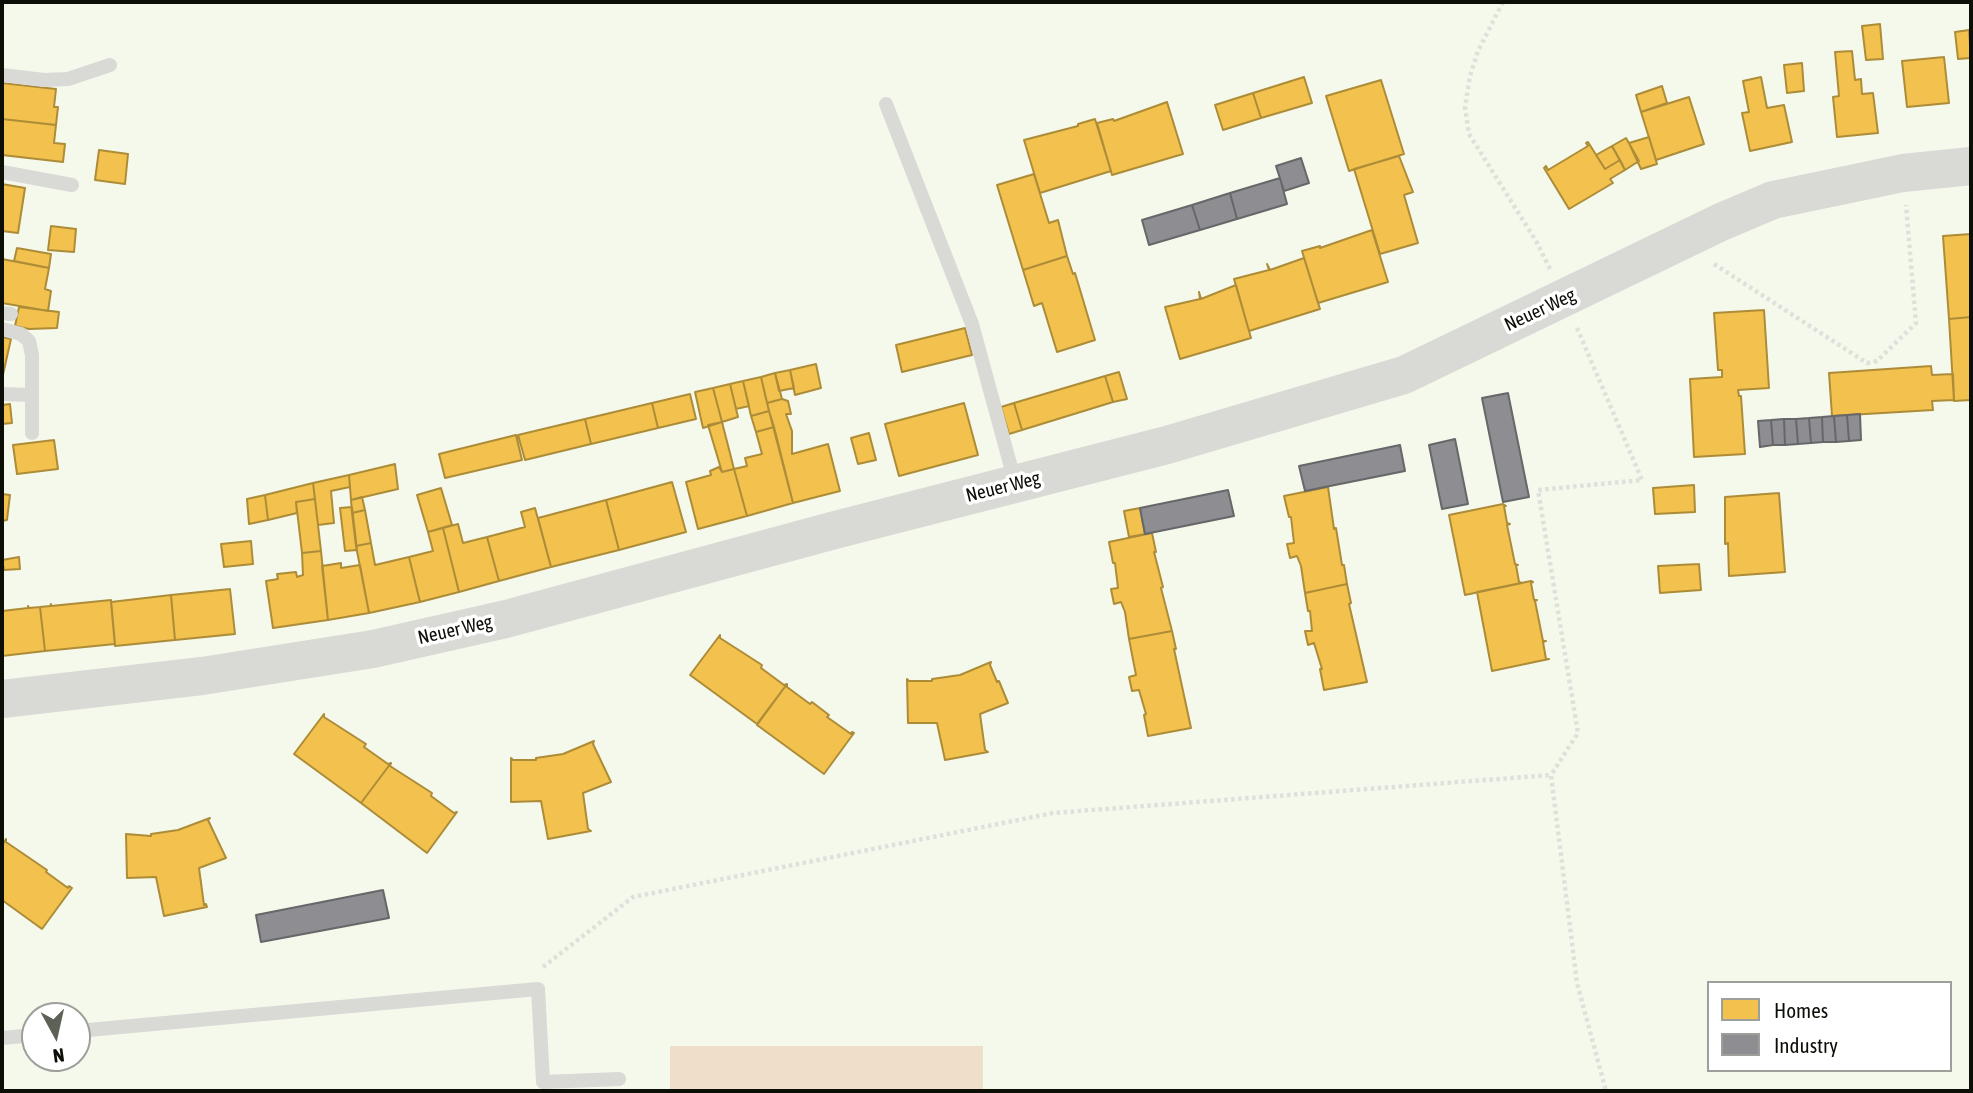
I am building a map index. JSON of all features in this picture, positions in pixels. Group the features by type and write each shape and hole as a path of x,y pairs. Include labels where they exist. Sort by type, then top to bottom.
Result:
{"street":[{"name":"Neuer Weg","path":"2,699 202,677 373,649 506,619 1167,444 1404,374 1773,200 1903,173 1971,166"}],"lane":[{"path":"2,75 44,80 68,79 110,65"},
{"path":"886,104 972,324 1016,483"},
{"path":"2,172 72,185"},
{"path":"2,329 21,334 29,341 32,355 32,433"},
{"path":"2,394 32,395"},
{"path":"91,1030 538,989 543,1082 619,1079"},
{"path":"2,1038 21,1036"}],"path":[{"path":"1503,2 1478,51 1470,76 1465,107 1469,134 1536,241 1642,480 1538,490 1578,733 1551,775 1577,983 1606,1091"},
{"path":"1680,242 1867,363 1877,361 1916,323 1903,173"},
{"path":"538,989 541,969 633,897 1052,813 1551,775"}],"shaded area":[{"path":"670,1046 983,1046 983,1091 670,1091"}],"building: Homes":[{"path":"1880,24 1883,59 1866,60 1862,26"},
{"path":"1969,30 1971,58 1958,59 1955,32"},
{"path":"1852,51 1855,80 1861,79 1862,94 1873,93 1878,133 1837,137 1833,97 1839,96 1835,52"},
{"path":"1944,57 1949,103 1907,107 1902,61"},
{"path":"1802,63 1804,91 1787,93 1784,65"},
{"path":"1304,77 1312,103 1261,118 1253,93"},
{"path":"1761,77 1767,108 1784,105 1792,142 1750,151 1742,113 1749,112 1743,81"},
{"path":"1381,80 1404,154 1349,171 1326,96"},
{"path":"2,83 56,89 56,125 2,119"},
{"path":"1662,86 1667,103 1641,112 1636,95"},
{"path":"1253,93 1261,118 1223,130 1215,105"},
{"path":"1689,97 1704,144 1656,160 1641,112"},
{"path":"1167,102 1183,154 1112,175 1097,123 1113,119 1114,121"},
{"path":"2,119 56,125 54,143 65,144 63,162 2,155"},
{"path":"1095,119 1111,171 1040,193 1024,140"},
{"path":"1649,137 1657,164 1641,169 1629,143"},
{"path":"1626,138 1639,161 1625,170 1612,146"},
{"path":"1588,142 1605,169 1620,160 1625,170 1610,179 1613,183 1569,209 1544,168 1546,166 1548,170 1588,146"},
{"path":"1612,146 1620,160 1605,169 1596,155"},
{"path":"99,150 128,154 125,184 95,180"},
{"path":"1399,156 1413,192 1404,195 1418,243 1380,254 1354,169"},
{"path":"1034,174 1049,223 1058,220 1067,256 1023,270 997,185"},
{"path":"2,184 25,188 18,233 2,231"},
{"path":"51,226 76,229 74,252 48,250"},
{"path":"1372,230 1388,282 1318,303 1302,251 1320,248"},
{"path":"1971,234 1971,317 1949,319 1943,236"},
{"path":"17,248 51,254 49,268 14,261"},
{"path":"1067,256 1073,274 1075,273 1095,340 1057,352 1042,303 1034,306 1023,270"},
{"path":"1304,258 1320,309 1249,331 1234,279 1269,270 1267,264 1270,270"},
{"path":"2,259 49,268 45,289 51,291 48,311 2,303"},
{"path":"1236,285 1251,338 1180,359 1165,307 1200,299 1199,292 1201,299"},
{"path":"19,307 59,312 57,328 29,329 15,326"},
{"path":"1764,310 1769,388 1738,390 1741,396 1745,454 1694,457 1690,379 1722,377 1722,370 1718,370 1714,313"},
{"path":"1971,317 1971,400 1954,401 1949,319"},
{"path":"965,328 972,355 902,372 896,345"},
{"path":"2,337 11,339 2,379"},
{"path":"816,364 821,388 795,395 790,370"},
{"path":"1931,366 1932,375 1953,374 1954,400 1932,401 1933,410 1832,416 1829,373"},
{"path":"790,370 794,388 779,391 775,373"},
{"path":"1119,372 1127,399 1113,402 1105,376"},
{"path":"775,373 782,399 767,403 761,377"},
{"path":"1105,376 1113,402 1022,430 1014,403"},
{"path":"761,377 769,411 751,416 743,381"},
{"path":"743,381 749,406 736,409 730,384"},
{"path":"730,384 738,417 722,422 713,388"},
{"path":"713,388 722,422 703,428 695,392"},
{"path":"690,394 696,419 658,428 652,403"},
{"path":"782,399 788,401 791,414 786,414 792,431 792,454 828,444 840,491 793,503 767,403"},
{"path":"652,403 658,428 591,444 585,419"},
{"path":"964,403 978,455 899,476 885,424"},
{"path":"1014,403 1022,430 1009,434 1001,407"},
{"path":"10,404 12,423 2,424 2,405"},
{"path":"769,411 774,427 756,432 751,416"},
{"path":"585,419 591,444 525,460 518,435"},
{"path":"722,422 734,469 722,472 708,425"},
{"path":"774,427 793,503 747,516 734,469 747,466 745,458 762,454 756,432"},
{"path":"869,433 876,460 858,464 851,438"},
{"path":"516,435 522,460 445,478 439,454"},
{"path":"54,440 58,469 17,474 13,445"},
{"path":"395,464 398,489 351,500 349,475"},
{"path":"719,467 722,472 734,469 747,516 698,529 686,482 711,475 710,471"},
{"path":"349,475 350,487 331,491 334,523 318,525 313,483"},
{"path":"672,482 686,532 619,550 606,500"},
{"path":"313,483 315,499 296,502 297,513 268,520 265,495"},
{"path":"1694,485 1695,512 1655,514 1653,488"},
{"path":"1328,487 1334,529 1336,528 1347,584 1305,593 1297,556 1290,558 1287,544 1294,543 1291,517 1284,496"},
{"path":"441,488 452,525 428,532 417,495"},
{"path":"1779,493 1785,572 1729,576 1728,543 1725,544 1725,497"},
{"path":"2,494 10,495 7,520 2,521"},
{"path":"265,495 268,520 249,524 247,499"},
{"path":"362,497 365,510 352,513 351,500"},
{"path":"315,499 321,551 302,553 296,502"},
{"path":"606,500 619,550 551,567 538,518"},
{"path":"1503,504 1506,506 1507,523 1510,524 1507,525 1515,564 1518,565 1519,582 1522,583 1465,595 1449,515"},
{"path":"352,507 357,550 345,551 340,508"},
{"path":"535,508 551,567 499,581 487,537 525,527 521,512"},
{"path":"1140,508 1145,534 1129,537 1124,511"},
{"path":"365,510 371,543 356,546 352,513"},
{"path":"458,524 463,543 487,537 499,581 459,592 443,528"},
{"path":"443,528 459,592 420,602 409,557 433,551 428,532"},
{"path":"1152,533 1163,587 1161,588 1172,631 1129,639 1121,602 1114,604 1111,589 1118,588 1109,542"},
{"path":"251,541 253,564 224,567 221,544"},
{"path":"371,543 375,565 409,557 420,602 369,613 356,546"},
{"path":"321,551 328,620 273,628 266,581 278,579 277,574 296,572 297,577 303,575 302,553"},
{"path":"19,557 20,569 4,570 2,560"},
{"path":"341,563 341,568 360,565 369,613 328,620 322,566"},
{"path":"1699,564 1701,590 1660,593 1658,566"},
{"path":"1531,581 1534,600 1537,600 1535,601 1543,641 1546,641 1543,642 1546,659 1549,659 1492,671 1477,592"},
{"path":"1347,584 1367,682 1324,690 1322,669 1314,643 1308,645 1305,631 1312,631 1305,593"},
{"path":"230,589 235,634 175,640 171,595"},
{"path":"171,595 175,640 115,646 111,602"},
{"path":"111,600 115,644 45,651 40,607"},
{"path":"28,606 40,607 45,651 2,656 2,611"},
{"path":"1172,631 1191,728 1148,736 1146,714 1139,690 1132,691 1129,677 1136,675 1129,639"},
{"path":"720,635 720,638 762,665 761,668 784,685 787,684 757,724 690,675"},
{"path":"991,662 997,682 999,681 1008,703 980,714 985,750 988,752 945,760 937,723 908,723 907,679 932,681 960,675"},
{"path":"787,684 787,687 810,704 812,702 829,715 827,717 851,734 854,733 824,774 757,725"},
{"path":"324,714 324,717 366,744 364,747 388,764 391,763 361,803 294,754"},
{"path":"594,741 611,782 583,793 588,829 591,831 548,839 541,801 511,802 511,758 536,760 563,754"},
{"path":"391,763 390,766 432,793 431,796 454,813 457,812 427,853 361,803"},
{"path":"210,818 208,820 226,858 199,868 204,905 207,907 164,916 156,877 127,878 126,834 151,836 178,830"},
{"path":"6,839 6,842 47,870 46,872 72,888 42,929 2,900 2,845"}],"building: Industry":[{"path":"1301,158 1309,183 1284,191 1276,166"},
{"path":"1280,178 1287,204 1237,219 1230,193"},
{"path":"1230,193 1237,219 1200,230 1192,205"},
{"path":"1192,205 1200,230 1149,245 1142,220"},
{"path":"1508,393 1529,497 1503,502 1482,398"},
{"path":"1860,414 1861,440 1849,441 1847,415"},
{"path":"1847,415 1849,441 1836,442 1834,416"},
{"path":"1834,416 1836,442 1823,442 1822,417"},
{"path":"1822,417 1823,442 1811,443 1809,418"},
{"path":"1809,418 1811,443 1798,444 1796,419"},
{"path":"1784,419 1785,445 1773,445 1771,420"},
{"path":"1784,419 1796,419 1798,444 1785,445"},
{"path":"1771,420 1773,445 1760,447 1758,421"},
{"path":"1455,439 1468,504 1442,509 1429,445"},
{"path":"1400,445 1405,471 1305,491 1299,466"},
{"path":"1228,490 1234,516 1145,534 1140,508"},
{"path":"383,890 389,918 261,942 256,915"}]}
